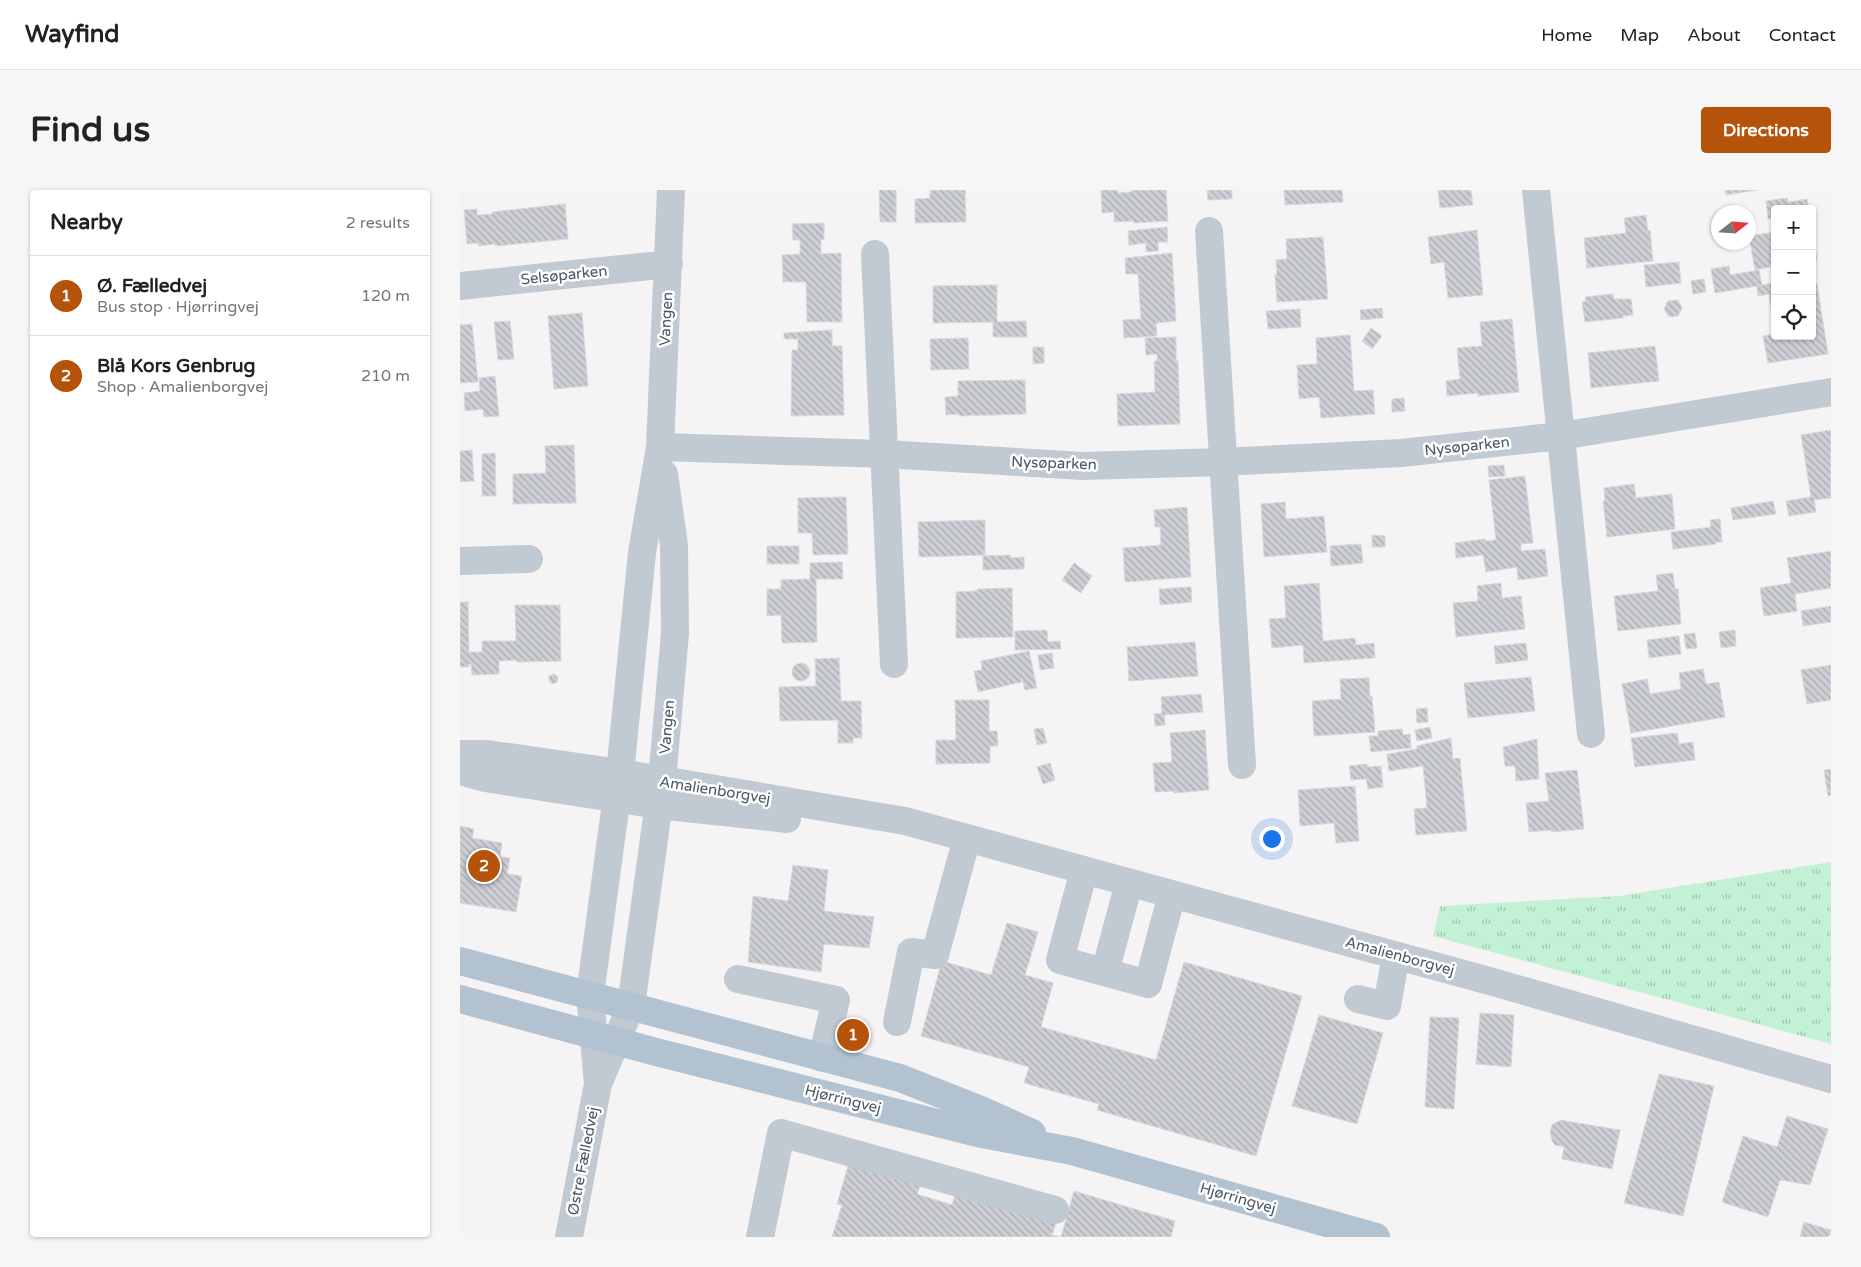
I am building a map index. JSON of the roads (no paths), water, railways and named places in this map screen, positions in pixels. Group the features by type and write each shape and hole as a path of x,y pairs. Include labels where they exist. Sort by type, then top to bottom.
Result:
{"main road":[{"name":"Hjørringvej","path":"460,961 900,1078 981,1110 1072,1151"},
{"name":"Hjørringvej","path":"460,999 977,1133 1072,1151 1376,1237"}],"street":[{"name":"Vangen","path":"590,995 618,786 642,553 660,447 671,190"},
{"path":"1536,190 1591,734"},
{"path":"1209,231 1242,765"},
{"path":"875,254 894,664"},
{"name":"Selsøparken","path":"460,286 669,264"},
{"name":"Nysøparken","path":"660,447 885,454 1083,466 1224,462 1401,453 1561,436 1831,392"},
{"name":"Vangen","path":"631,1006 660,793 675,633 674,545 660,447"},
{"path":"460,561 529,559"},
{"name":"Amalienborgvej","path":"460,754 487,754 618,786 660,793 904,821 1396,955 1831,1079"},
{"name":"Amalienborgvej","path":"460,771 485,778 618,786"},
{"path":"897,1022 911,952 935,955 967,838"},
{"path":"1084,870 1060,960 1148,984 1172,894"},
{"path":"1105,972 1129,882"},
{"path":"1358,999 1387,1006 1396,955"},
{"path":"738,979 836,1000 822,1058"},
{"path":"590,995 605,1038"},
{"path":"605,1038 631,1006"},
{"name":"Østre Fælledvej","path":"569,1237 605,1038"},
{"path":"760,1237 780,1134 1055,1210"}],"place":[{"name":"Blå Kors Genbrug","path":"484,866"},
{"name":"Ø. Fælledvej","path":"853,1035"}]}
